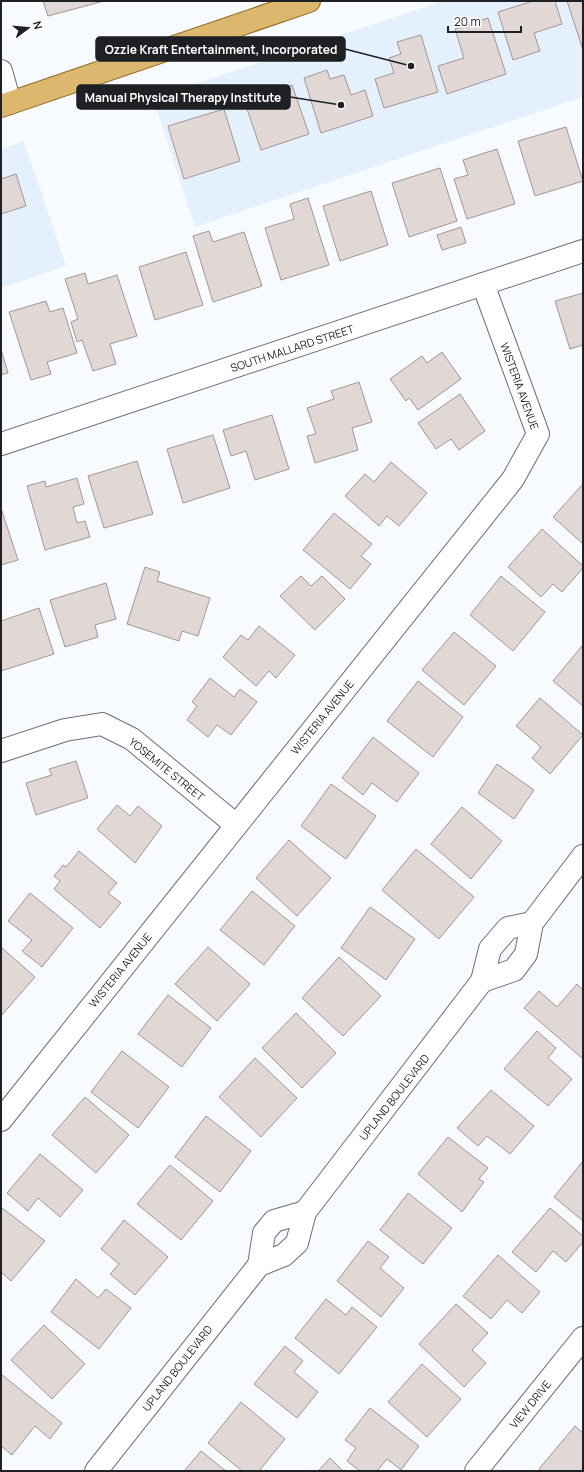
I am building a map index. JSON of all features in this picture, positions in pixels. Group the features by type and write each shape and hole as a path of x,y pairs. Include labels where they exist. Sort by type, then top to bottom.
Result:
{"main road":[{"path":"6,105 276,6 309,1"}],"street":[{"path":"1,71 6,105"},
{"name":"SOUTH MALLARD STREET","path":"1,444 583,251"},
{"name":"WISTERIA AVENUE","path":"1,1120 513,479 538,434 483,284"},
{"name":"YOSEMITE STREET","path":"1,751 65,730 102,724 132,739 236,824"},
{"path":"482,982 514,970 526,954 532,923 583,856"},
{"name":"UPLAND BOULEVARD","path":"259,1264 284,1255 297,1243 305,1212 482,982 490,950 508,928 532,923"},
{"name":"UPLAND BOULEVARD","path":"96,1471 259,1264 264,1233 274,1220 305,1212"},
{"name":"VIEW DRIVE","path":"476,1471 583,1338"}],"shaded area":[{"path":"443,1 583,1 583,97 195,227 153,98"},
{"path":"24,141 66,266 1,288 1,149"}],"building":[{"path":"43,1 104,1 48,16"},
{"path":"533,1 555,1 562,24 534,33 540,51 513,60 498,12"},
{"path":"567,1 583,1 583,50"},
{"path":"488,18 506,74 447,94 438,66 464,58 455,29"},
{"path":"421,35 438,92 384,108 375,79 394,73 389,58 401,54 397,42"},
{"path":"327,70 330,79 344,75 351,95 365,90 373,116 321,133 304,78"},
{"path":"292,85 309,134 261,150 244,100"},
{"path":"224,109 240,161 184,179 168,126"},
{"path":"566,127 583,181 535,196 518,141"},
{"path":"497,149 515,204 467,219 454,179 468,175 463,160"},
{"path":"440,168 457,221 409,237 392,183"},
{"path":"16,174 26,206 1,214 1,179"},
{"path":"371,191 388,245 340,261 323,206"},
{"path":"308,198 329,265 281,280 265,228 294,219 290,204"},
{"path":"461,227 466,243 442,250 437,235"},
{"path":"209,231 213,242 244,232 262,286 213,302 193,236"},
{"path":"186,252 203,305 155,320 139,267"},
{"path":"85,273 88,284 117,275 137,336 110,344 116,364 93,371 82,340 77,342 71,322 78,319 65,279"},
{"path":"583,293 583,345 570,349 555,301"},
{"path":"46,301 50,312 63,308 77,353 47,362 51,374 31,380 9,312"},
{"path":"1,349 8,373 1,375"},
{"path":"442,352 461,379 418,410 409,398 406,401 390,379 422,356 427,363"},
{"path":"359,382 372,422 352,428 358,450 315,463 307,436 316,434 307,408 334,399 331,391"},
{"path":"460,394 485,431 459,450 451,439 436,449 418,423"},
{"path":"272,415 289,469 255,480 246,451 231,456 223,430"},
{"path":"213,435 230,488 183,503 167,449"},
{"path":"137,461 153,514 104,528 88,476"},
{"path":"391,462 427,493 399,526 387,516 379,526 345,496 365,474 374,482"},
{"path":"77,478 84,504 73,507 77,523 85,521 90,537 45,550 27,486 45,481 46,487"},
{"path":"583,484 583,544 553,517"},
{"path":"1,508 18,560 1,565"},
{"path":"334,513 372,544 361,556 371,564 350,589 303,550"},
{"path":"542,529 583,566 583,568 562,592 553,584 541,597 508,567"},
{"path":"145,567 160,572 157,581 210,598 198,636 182,631 179,641 127,624"},
{"path":"301,576 311,586 322,576 345,599 315,630 280,596"},
{"path":"501,576 545,612 513,651 470,615"},
{"path":"106,583 116,619 95,625 98,637 65,647 50,600"},
{"path":"39,608 54,654 1,671 1,621"},
{"path":"259,626 295,655 276,678 269,671 256,686 223,657 241,635 248,640"},
{"path":"454,632 496,666 464,705 422,670"},
{"path":"583,646 583,706 553,681"},
{"path":"210,678 234,697 240,689 257,702 231,735 217,725 208,737 187,720 197,706 192,702"},
{"path":"418,681 463,717 433,757 387,721"},
{"path":"540,698 583,735 550,774 532,758 541,747 516,726"},
{"path":"373,737 419,773 397,802 372,783 363,795 342,778"},
{"path":"76,761 88,798 36,815 26,783 52,775 49,769"},
{"path":"497,764 534,790 514,819 478,793"},
{"path":"331,784 376,816 346,859 301,826"},
{"path":"117,805 130,816 138,806 162,826 135,863 97,829"},
{"path":"462,807 502,841 471,879 431,844"},
{"path":"289,840 331,878 297,916 256,878"},
{"path":"416,849 474,897 439,939 382,890"},
{"path":"79,851 117,883 108,893 121,903 100,928 54,889 60,881 54,876 63,865 66,867"},
{"path":"252,891 295,926 264,965 220,930"},
{"path":"30,893 73,928 42,967 22,951 32,940 8,921"},
{"path":"370,907 415,939 386,980 341,948"},
{"path":"1,947 35,977 2,1015 1,1014"},
{"path":"208,947 250,984 217,1021 175,984"},
{"path":"339,957 381,996 343,1036 302,998"},
{"path":"577,984 583,990 583,1059 524,1008 539,991 557,1007"},
{"path":"168,995 211,1028 182,1067 138,1034"},
{"path":"296,1013 336,1053 302,1088 262,1048"},
{"path":"537,1031 556,1048 548,1058 572,1079 548,1106 504,1069"},
{"path":"122,1051 169,1087 138,1128 91,1092"},
{"path":"255,1058 297,1098 261,1137 219,1097"},
{"path":"491,1090 534,1126 510,1154 487,1136 478,1146 457,1128"},
{"path":"85,1097 129,1135 96,1173 52,1135"},
{"path":"206,1116 251,1151 220,1192 175,1157"},
{"path":"448,1137 488,1168 479,1179 484,1182 462,1212 418,1174"},
{"path":"40,1154 83,1190 60,1217 38,1198 28,1211 7,1193"},
{"path":"583,1161 583,1221 554,1197"},
{"path":"170,1165 213,1201 181,1240 137,1204"},
{"path":"408,1193 452,1228 423,1264 380,1230"},
{"path":"1,1207 45,1241 11,1281 1,1272"},
{"path":"550,1208 583,1236 583,1242 566,1262 553,1251 536,1272 512,1252"},
{"path":"124,1220 168,1257 135,1295 110,1274 119,1264 101,1249"},
{"path":"368,1241 389,1257 380,1268 404,1288 381,1317 337,1281"},
{"path":"498,1255 540,1292 522,1313 507,1300 491,1319 463,1296"},
{"path":"76,1279 98,1298 106,1289 131,1308 99,1349 51,1312"},
{"path":"326,1299 346,1315 352,1307 377,1327 339,1374 295,1338"},
{"path":"456,1304 488,1333 472,1350 486,1363 464,1387 419,1344"},
{"path":"44,1325 85,1364 52,1399 11,1360"},
{"path":"285,1346 303,1361 294,1372 318,1392 297,1418 254,1384"},
{"path":"422,1364 461,1399 427,1437 388,1402"},
{"path":"1,1374 62,1423 50,1439 35,1426 12,1455 1,1446"},
{"path":"241,1402 285,1439 259,1471 242,1471 208,1443"},
{"path":"370,1408 419,1446 401,1470 387,1459 377,1471 360,1471 347,1461 356,1448 345,1440"},
{"path":"575,1426 583,1433 583,1471 542,1471 539,1469"},
{"path":"201,1451 226,1471 184,1471"},
{"path":"330,1458 343,1471 318,1471"}],"place":[{"name":"Ozzie Kraft Entertainment, Incorporated","path":"411,66"},
{"name":"Manual Physical Therapy Institute","path":"341,105"}]}
